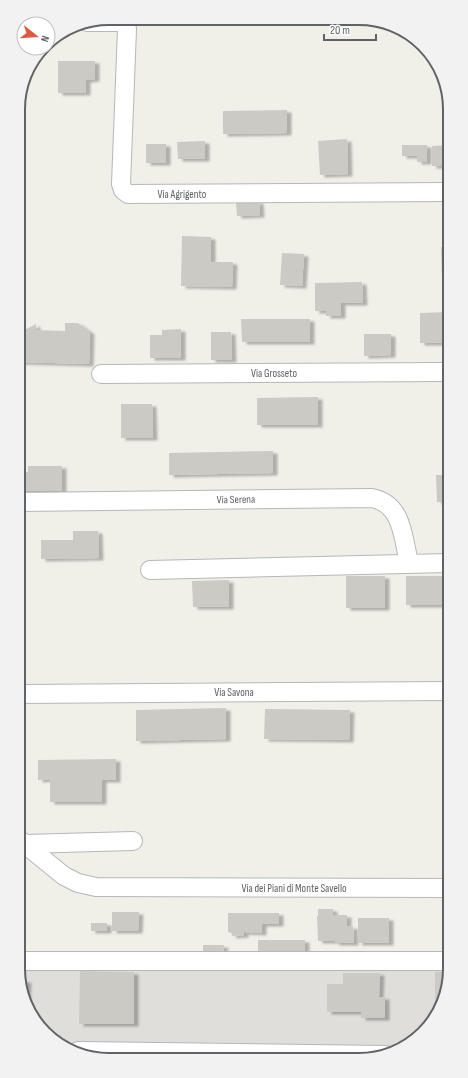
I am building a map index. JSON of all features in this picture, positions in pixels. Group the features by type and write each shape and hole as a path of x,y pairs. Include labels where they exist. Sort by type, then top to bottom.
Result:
{"street":[{"name":"Via Agrigento","path":"125,25 127,29 121,184 123,190 128,194 443,192"},
{"name":"Via Grosseto","path":"101,374 443,372"},
{"name":"Via Serena","path":"25,502 372,498 386,502 398,517 409,563"},
{"path":"150,570 443,563"},
{"name":"Via Savona","path":"25,694 443,691"},
{"path":"25,842 133,841"},
{"name":"Via dei Piani di Monte Savello","path":"25,844 55,870 70,879 96,887 443,888"},
{"path":"25,961 443,961"},
{"path":"93,1051 232,1053"}],"shaded area":[{"path":"25,966 443,967 443,975 437,1001 422,1025 401,1042 381,1050 359,1053 103,1053 82,1049 67,1042 49,1029 36,1011 31,1001 26,980"}],"building":[{"path":"58,61 95,61 95,79 86,80 86,93 58,93"},
{"path":"287,110 287,133 223,134 223,111"},
{"path":"347,139 348,174 320,175 318,141"},
{"path":"205,141 205,159 178,159 177,142"},
{"path":"146,144 166,144 166,163 146,163"},
{"path":"402,145 427,145 427,162 417,162 417,156 402,156"},
{"path":"443,145 443,166 432,166 432,146"},
{"path":"259,201 260,215 237,216 236,203"},
{"path":"182,236 211,237 211,262 233,262 232,287 181,286"},
{"path":"441,247 443,247 443,281"},
{"path":"282,253 304,254 302,286 280,285"},
{"path":"362,282 363,303 341,303 341,316 326,316 326,311 315,311 315,283"},
{"path":"443,312 443,343 420,343 420,313"},
{"path":"241,319 310,319 310,342 242,342"},
{"path":"65,323 78,323 90,332 89,364 25,362 25,330 36,324 36,330 65,331"},
{"path":"181,329 181,358 150,358 150,335 162,335 162,330"},
{"path":"211,332 231,332 232,360 211,360"},
{"path":"364,334 391,334 391,355 364,356"},
{"path":"318,397 318,425 257,425 257,398"},
{"path":"121,404 152,404 153,438 121,438"},
{"path":"273,451 273,473 169,475 169,453"},
{"path":"28,466 62,466 62,491 25,491 25,472 28,472"},
{"path":"436,475 443,475 443,502 437,502"},
{"path":"73,531 98,531 99,558 41,559 41,540 73,540"},
{"path":"346,576 385,576 385,608 346,608"},
{"path":"406,576 443,576 443,605 406,605"},
{"path":"229,580 229,607 193,607 192,581"},
{"path":"226,708 226,739 136,741 136,710"},
{"path":"265,709 350,710 349,740 264,739"},
{"path":"116,759 116,780 102,780 102,802 50,802 50,779 38,780 38,760"},
{"path":"318,909 333,909 333,915 347,915 347,927 353,926 354,943 318,941"},
{"path":"112,912 139,912 138,931 112,931"},
{"path":"228,913 279,913 279,924 262,924 262,933 244,932 244,935 232,936 232,933 228,932"},
{"path":"358,918 389,918 389,943 358,943"},
{"path":"91,923 107,923 107,931 91,931"},
{"path":"258,940 305,940 305,955 258,955"},
{"path":"203,945 224,945 223,953 203,953"},
{"path":"80,971 134,972 134,1024 79,1024"},
{"path":"435,972 443,972 440,991 435,1005"},
{"path":"343,973 380,973 379,997 385,997 385,1018 361,1018 361,1012 327,1012 327,984 343,984"}]}
